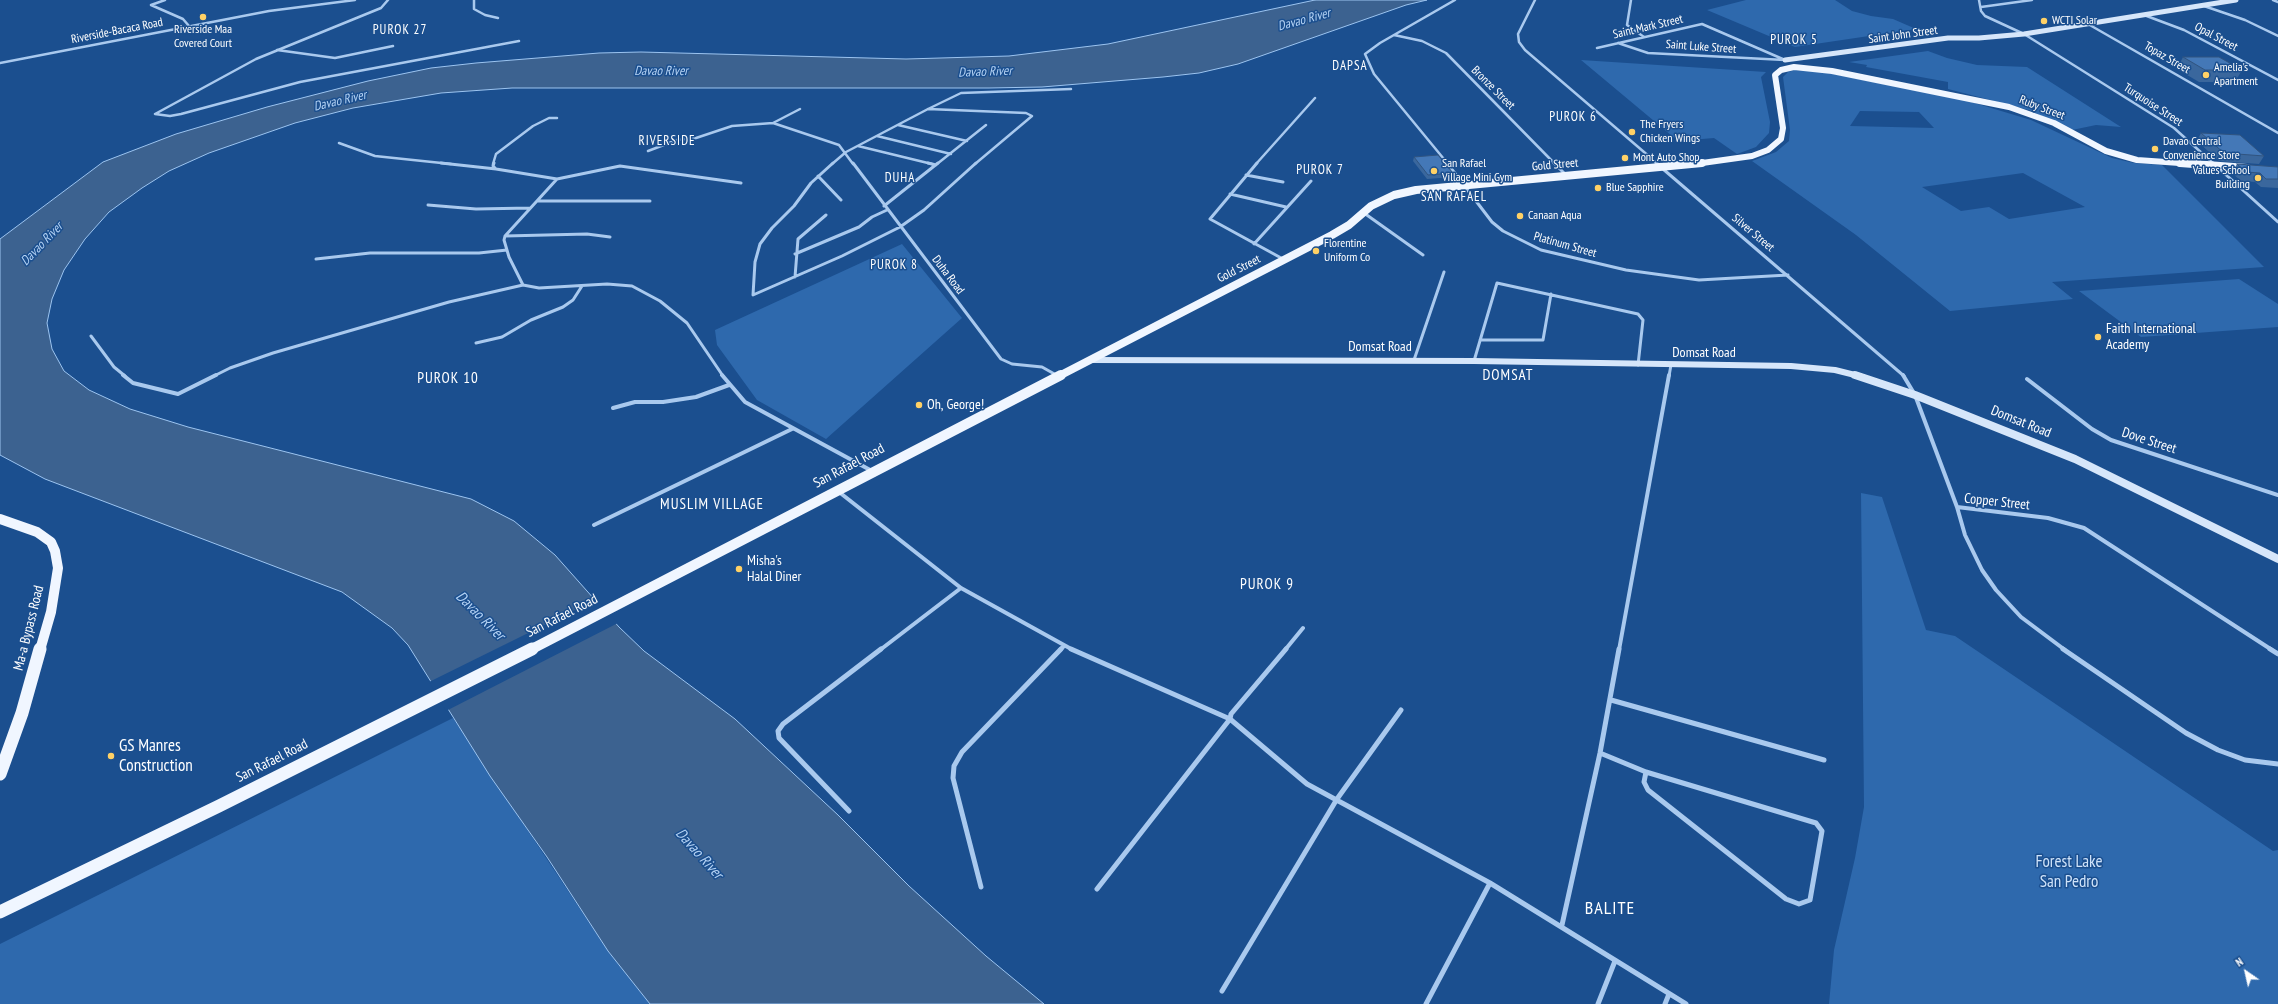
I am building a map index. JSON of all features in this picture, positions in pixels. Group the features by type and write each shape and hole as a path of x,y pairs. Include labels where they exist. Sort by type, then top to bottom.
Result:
{"main road":[{"name":"Gold Street","path":"1090,360 1341,230 1378,201 1394,194 1465,185 1743,159 1760,153 1774,146 1781,139 1783,128 1776,75 1781,70 1794,67"},
{"name":"Ruby Street","path":"1794,67 1840,72 1965,96 2010,107 2054,123 2099,148 2127,157 2146,161 2255,169"},
{"name":"San Rafael Road","path":"0,912 352,740 624,602 837,490 1090,360"},
{"name":"Ma-a Bypass Road","path":"0,519 37,532 51,542 55,551 58,568 49,619 22,714 0,774"}],"street":[{"path":"165,0 151,5 183,19 189,26"},
{"name":"Riverside-Bacaca Road","path":"0,63 289,8 355,0"},
{"path":"388,0 381,8 276,50 155,114 170,116 181,114 300,82 519,41"},
{"path":"474,0 474,9 485,15 498,18"},
{"name":"Platinum Street","path":"1455,0 1393,34 1365,54 1369,67 1465,185 1482,211 1503,231 1541,250 1626,270 1699,280 1788,275"},
{"name":"Silver Street","path":"1535,0 1518,34 1521,46 1905,377 1915,395 1957,507"},
{"path":"1631,0 1627,16 1627,25 1644,37"},
{"path":"1979,0 1981,7 2032,0"},
{"name":"Saint John Street","path":"1785,60 1948,38 1986,38 2024,34 2236,0"},
{"path":"2272,0 2278,2"},
{"path":"2203,5 2250,22 2278,36"},
{"name":"Turquoise Street","path":"1981,7 1985,16 2024,34 2161,119 2183,136 2278,222"},
{"name":"Opal Street","path":"2143,15 2188,32 2278,80"},
{"name":"Saint Mark Street","path":"1597,48 1702,24 1785,60"},
{"name":"Topaz Street","path":"2088,24 2278,133"},
{"name":"Bronze Street","path":"1393,34 1422,41 1446,53 1567,176"},
{"name":"Saint Luke Street","path":"1617,43 1648,53 1785,60"},
{"path":"276,50 330,56 335,58 393,46"},
{"path":"1785,60 1794,67"},
{"path":"928,109 1026,113 1032,116 924,210 900,227 881,238 753,295 756,262 760,244 818,176 846,152 928,109 964,93 1071,89"},
{"path":"1284,260 1210,219 1246,175 1315,98"},
{"path":"648,151 677,140 696,138 732,126 773,123 800,109"},
{"path":"496,169 493,166 496,154 533,126 544,120 557,118"},
{"name":"Duha Road","path":"773,123 832,141 846,152 884,206 1001,359 1012,364 1042,367 1058,376"},
{"path":"898,125 967,141"},
{"path":"884,206 986,125"},
{"path":"877,136 951,154"},
{"path":"339,143 374,156 496,169 557,179 620,166 741,183"},
{"path":"858,146 936,165"},
{"path":"1246,175 1283,182"},
{"path":"818,176 841,200"},
{"path":"523,285 507,250 505,236 557,179"},
{"path":"1254,244 1286,207 1312,181"},
{"path":"1230,194 1286,207"},
{"path":"537,201 650,201"},
{"path":"428,205 476,209 530,208"},
{"path":"795,254 859,227 872,217 887,210"},
{"path":"1364,212 1423,255"},
{"path":"795,277 795,254 798,239 826,215"},
{"path":"505,236 587,234 610,237"},
{"path":"316,259 370,253 479,253 507,250"},
{"path":"1414,360 1444,272"},
{"path":"1474,361 1497,283 1635,313 1643,320 1638,365"},
{"path":"91,336 114,367 133,383 178,394 230,368 273,353 449,302 523,285 539,288 627,285 660,301 687,323 729,385 745,402 872,472"},
{"path":"476,343 502,337 531,320 564,307 573,300 582,286"},
{"path":"1480,340 1543,340 1551,294"},
{"name":"Domsat Road","path":"1090,360 1414,360 1671,366 1791,366 1835,370 1864,377 1915,395 2075,459 2278,559"},
{"path":"1562,925 1611,700 1671,366"},
{"name":"Dove Street","path":"2027,379 2092,429 2111,440 2278,495"},
{"path":"613,408 635,402 663,402 696,397 729,385"},
{"path":"594,525 792,429"},
{"path":"837,490 961,588 1064,646 1230,719 1307,784 1490,883 1562,925 1615,961 1686,1004"},
{"name":"Copper Street","path":"2278,654 2084,528 2048,518 1957,507 1965,534 1982,570 1996,590 2027,621 2049,639 2186,733 2218,750 2245,760 2278,764"},
{"path":"849,811 779,738 778,731 783,724 961,588"},
{"path":"1097,889 1230,719 1231,714 1304,628"},
{"path":"981,887 953,778 954,766 962,752 1064,646"},
{"path":"1611,700 1824,760"},
{"path":"1222,991 1337,799 1401,710"},
{"path":"1600,753 1646,772 1812,821 1819,826 1822,831 1810,900 1799,904 1786,899 1648,790 1644,782 1646,772"},
{"path":"1426,1004 1490,883"},
{"path":"1598,1004 1615,961"},
{"path":"1665,1004 1669,994"}],"green space":[{"path":"1746,0 1835,0 1852,11 1871,16 1893,19 1916,29 1795,47 1707,10"},
{"path":"1928,51 1947,58 1977,65 2027,67 2121,127 2096,125 2072,130 2029,110 1948,89 1948,82 1866,67 1867,65 1849,62"},
{"path":"1581,60 1766,72 1761,77 1770,122 1769,133 1756,147 1737,154 1714,138 1678,141"},
{"path":"1795,70 1823,72 1968,101 2031,120 2112,158 2134,163 2162,165 2264,267 2052,282 2073,299 1950,311 1856,235 1752,161 1776,152 1789,141 1790,130 1783,77 1788,72","holes":["1860,111 1919,112 1934,128 1850,126","2023,173 2085,207 2009,219 1989,207 1961,211 1922,187"]},
{"path":"902,244 962,318 826,439 757,400 717,345 715,330"},
{"path":"2239,279 2278,304 2278,327 2141,337 2079,291"},
{"name":"Forest Lake San Pedro","path":"1861,493 1882,497 1926,630 1955,636 2273,851 2278,850 2278,1004 1829,1004 1834,950 1855,858 1864,807"},
{"path":"453,718 608,951 650,1004 0,1004 0,944"}],"water":[{"name":"Davao River","path":"1315,0 1427,0 1406,5 1238,64 1199,73 1163,77 1042,87 989,88 512,88 441,93 353,108 295,123 209,153 169,171 142,188 109,212 85,239 64,270 52,299 47,323 52,349 64,371 89,390 130,409 188,427 471,499 514,521 555,555 619,627 644,651 735,719 838,815 909,886 986,956 1044,1004 650,1004 608,951 547,857 490,776 408,645 392,628 342,592 45,479 0,455 0,239 103,162 176,134 267,107 368,81 431,68 599,53 641,52 906,59 1009,56 1108,44"}],"pier":[{"path":"597,599 618,623 446,711 429,682"}],"building":[{"path":"2183,57 2219,57 2242,70 2205,70"},
{"path":"2201,133 2240,135 2264,156 2224,153"},
{"name":"San Rafael Village Mini Gym","path":"1438,155 1453,173 1428,175 1414,157"},
{"path":"2237,164 2278,167 2278,179 2266,179 2260,173 2246,172"}],"place":[{"name":"Riverside Maa Covered Court","path":"203,17"},
{"name":"WCTI Solar","path":"2044,21"},
{"name":"Amelia's Apartment","path":"2206,75"},
{"name":"The Fryers Chicken Wings","path":"1632,132"},
{"name":"Davao Central Convenience Store","path":"2155,149"},
{"name":"Mont Auto Shop","path":"1625,158"},
{"name":"San Rafael Village Mini Gym","path":"1434,171"},
{"name":"Values School Building","path":"2258,178"},
{"name":"Blue Sapphire","path":"1598,188"},
{"name":"Canaan Aqua","path":"1520,216"},
{"name":"Florentine Uniform Co","path":"1316,251"},
{"name":"Faith International Academy","path":"2098,337"},
{"name":"Oh, George!","path":"919,405"},
{"name":"Misha's Halal Diner","path":"739,569"},
{"name":"GS Manres Construction","path":"111,756"}],"district":[{"name":"PUROK 27","path":"400,30"},
{"name":"PUROK 5","path":"1794,40"},
{"name":"DAPSA","path":"1350,66"},
{"name":"PUROK 6","path":"1573,117"},
{"name":"RIVERSIDE","path":"667,141"},
{"name":"PUROK 7","path":"1320,170"},
{"name":"DUHA","path":"900,178"},
{"name":"SAN RAFAEL","path":"1454,197"},
{"name":"PUROK 8","path":"894,265"},
{"name":"DOMSAT","path":"1508,376"},
{"name":"PUROK 10","path":"448,379"},
{"name":"MUSLIM VILLAGE","path":"712,505"},
{"name":"PUROK 9","path":"1267,585"},
{"name":"BALITE","path":"1610,909"}]}
